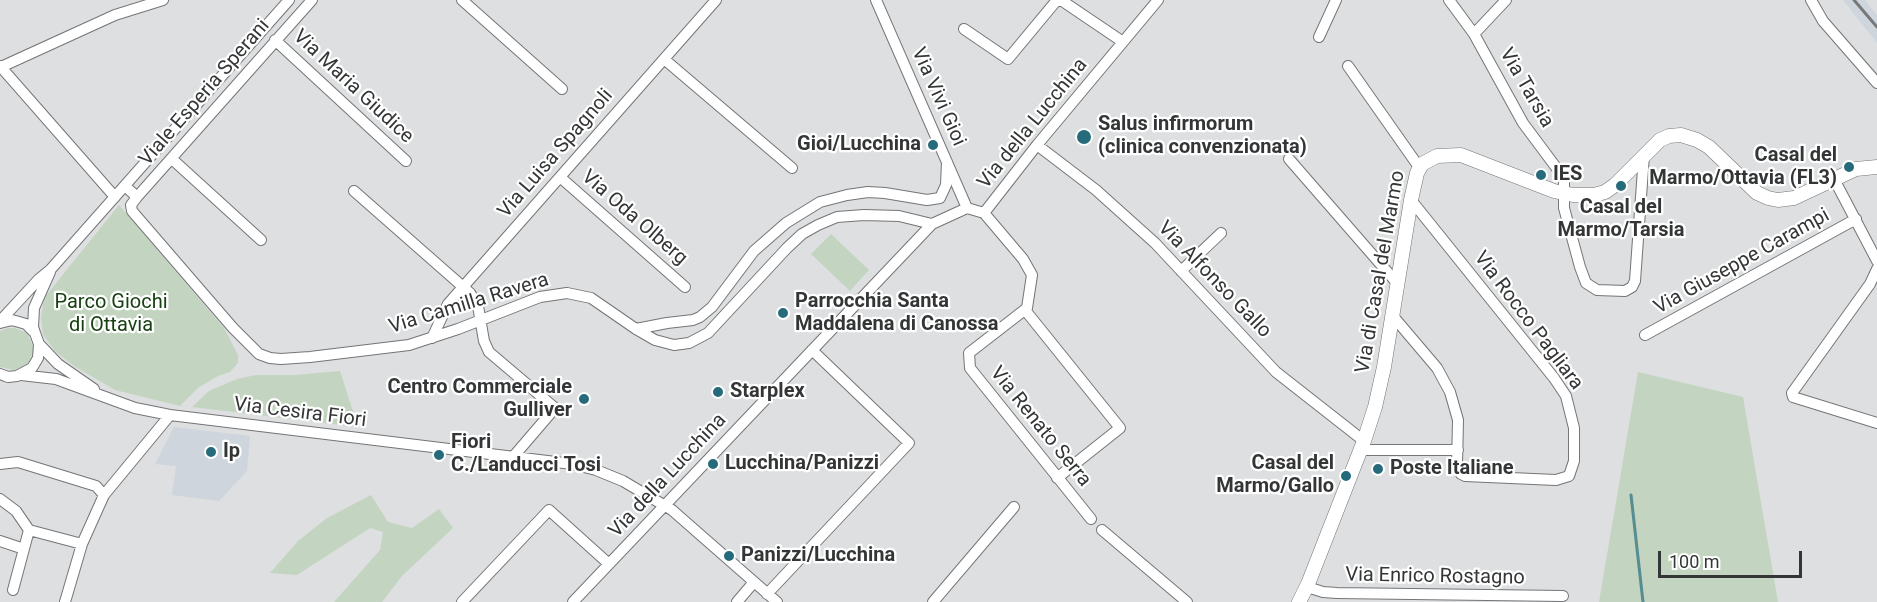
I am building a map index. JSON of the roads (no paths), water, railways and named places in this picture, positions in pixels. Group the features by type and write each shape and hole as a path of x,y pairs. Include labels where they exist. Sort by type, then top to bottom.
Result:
{"main road":[{"name":"Via di Casal del Marmo","path":"1299,602 1307,587 1362,445 1379,390 1411,200 1419,167 1429,159 1461,154 1565,194 1588,196 1605,192 1656,144 1669,136 1681,135 1691,137 1714,152 1756,193 1774,200 1794,198 1859,168 1877,167"}],"street":[{"path":"115,197 0,66 115,15 163,0"},
{"path":"290,0 291,22"},
{"name":"Viale Esperia Sperani","path":"0,322 51,269 290,0"},
{"name":"Viale Esperia Sperani","path":"137,197 312,0"},
{"path":"462,0 562,89"},
{"name":"Via Luisa Spagnoli","path":"432,338 444,311 464,286 716,0"},
{"name":"Via Vivi Gioi","path":"876,0 967,208"},
{"path":"964,28 1008,59 1059,0 1123,42"},
{"name":"Via della Lucchina","path":"573,602 932,224 967,208 984,213 1037,145 1158,0"},
{"path":"1319,37 1336,0"},
{"name":"Via Tarsia","path":"1449,0 1474,34 1523,123 1564,178 1566,214 1586,283 1593,288 1601,290 1632,288 1636,277 1644,154"},
{"path":"1474,34 1506,0"},
{"path":"1811,0 1823,21 1877,84"},
{"name":"Via Maria Giudice","path":"275,40 406,160"},
{"path":"664,59 792,168"},
{"path":"1348,66 1419,167"},
{"path":"220,78 244,77"},
{"name":"Via Alfonso Gallo","path":"1037,145 1096,190 1155,243 1276,372 1362,445"},
{"path":"172,159 261,240"},
{"path":"1289,159 1397,283"},
{"path":"636,329 699,318 712,307 754,251 770,236 810,207 834,198 859,193 876,192 927,200 942,197 945,190 947,162"},
{"name":"Via Oda Olberg","path":"560,177 685,287"},
{"path":"1834,179 1877,261"},
{"path":"124,186 137,197"},
{"path":"354,191 464,286 477,302 484,341 489,352 555,408 513,457"},
{"name":"Via Camilla Ravera","path":"137,197 131,205 132,211 245,342 263,356 280,359 401,346 432,338 540,297 574,293 595,300 656,340 674,345 689,343 703,338 787,248 810,229 837,217 880,214 908,217 932,224"},
{"path":"834,198 837,217"},
{"name":"Via Rocco Pagliara","path":"1392,315 1429,358 1445,382 1458,420 1458,468 1463,476 1563,479 1571,473 1574,428 1566,396 1411,200"},
{"path":"984,213 1030,271 1032,280 1025,310 1120,428 1057,478"},
{"name":"Via Giuseppe Carampi","path":"1645,335 1856,219"},
{"path":"1181,271 1221,233"},
{"name":"Viale Esperia Sperani","path":"35,333 34,308 51,269"},
{"path":"1877,270 1870,284 1792,393 1793,397 1877,423"},
{"name":"Via Renato Serra","path":"1025,310 969,353 968,364 1091,519"},
{"path":"0,322 15,320 26,324 35,333 39,344 36,362 32,368 21,375"},
{"name":"Via Cesira Fiori","path":"39,344 58,364 104,396"},
{"path":"767,594 909,443 812,350"},
{"name":"Via Cesira Fiori","path":"3,376 21,375 56,379 135,408 170,415 572,464 597,470 665,505 777,602"},
{"path":"65,602 82,544 104,495 170,415"},
{"path":"1362,445 1458,450"},
{"path":"0,464 18,462 96,486 104,495"},
{"path":"2,505 16,512 29,530 82,544"},
{"path":"933,602 1014,507"},
{"path":"462,602 549,510 609,564"},
{"path":"13,590 29,530"},
{"path":"1102,530 1187,602"},
{"path":"0,541 24,549"},
{"path":"737,602 754,582"},
{"name":"Via Enrico Rostagno","path":"1307,587 1337,593 1563,597"}],"waterway":[{"path":"1631,495 1643,602"}],"railway":[{"path":"1854,0 1877,27"}],"place":[{"name":"Salus infirmorum (clinica convenzionata)","path":"1084,137"},
{"name":"Gioi/Lucchina","path":"933,145"},
{"name":"Casal del Marmo/Ottavia (FL3)","path":"1849,167"},
{"name":"IES","path":"1541,175"},
{"name":"Casal del Marmo/Tarsia","path":"1621,186"},
{"name":"Parrocchia Santa Maddalena di Canossa","path":"783,313"},
{"name":"Starplex","path":"718,392"},
{"name":"Centro Commerciale Gulliver","path":"584,399"},
{"name":"Ip","path":"211,452"},
{"name":"Fiori C./Landucci Tosi","path":"439,455"},
{"name":"Lucchina/Panizzi","path":"713,464"},
{"name":"Poste Italiane","path":"1378,469"},
{"name":"Casal del Marmo/Gallo","path":"1346,476"},
{"name":"Panizzi/Lucchina","path":"729,556"}],"park label":[{"name":"Parco Giochi di Ottavia","path":"111,314"}]}
